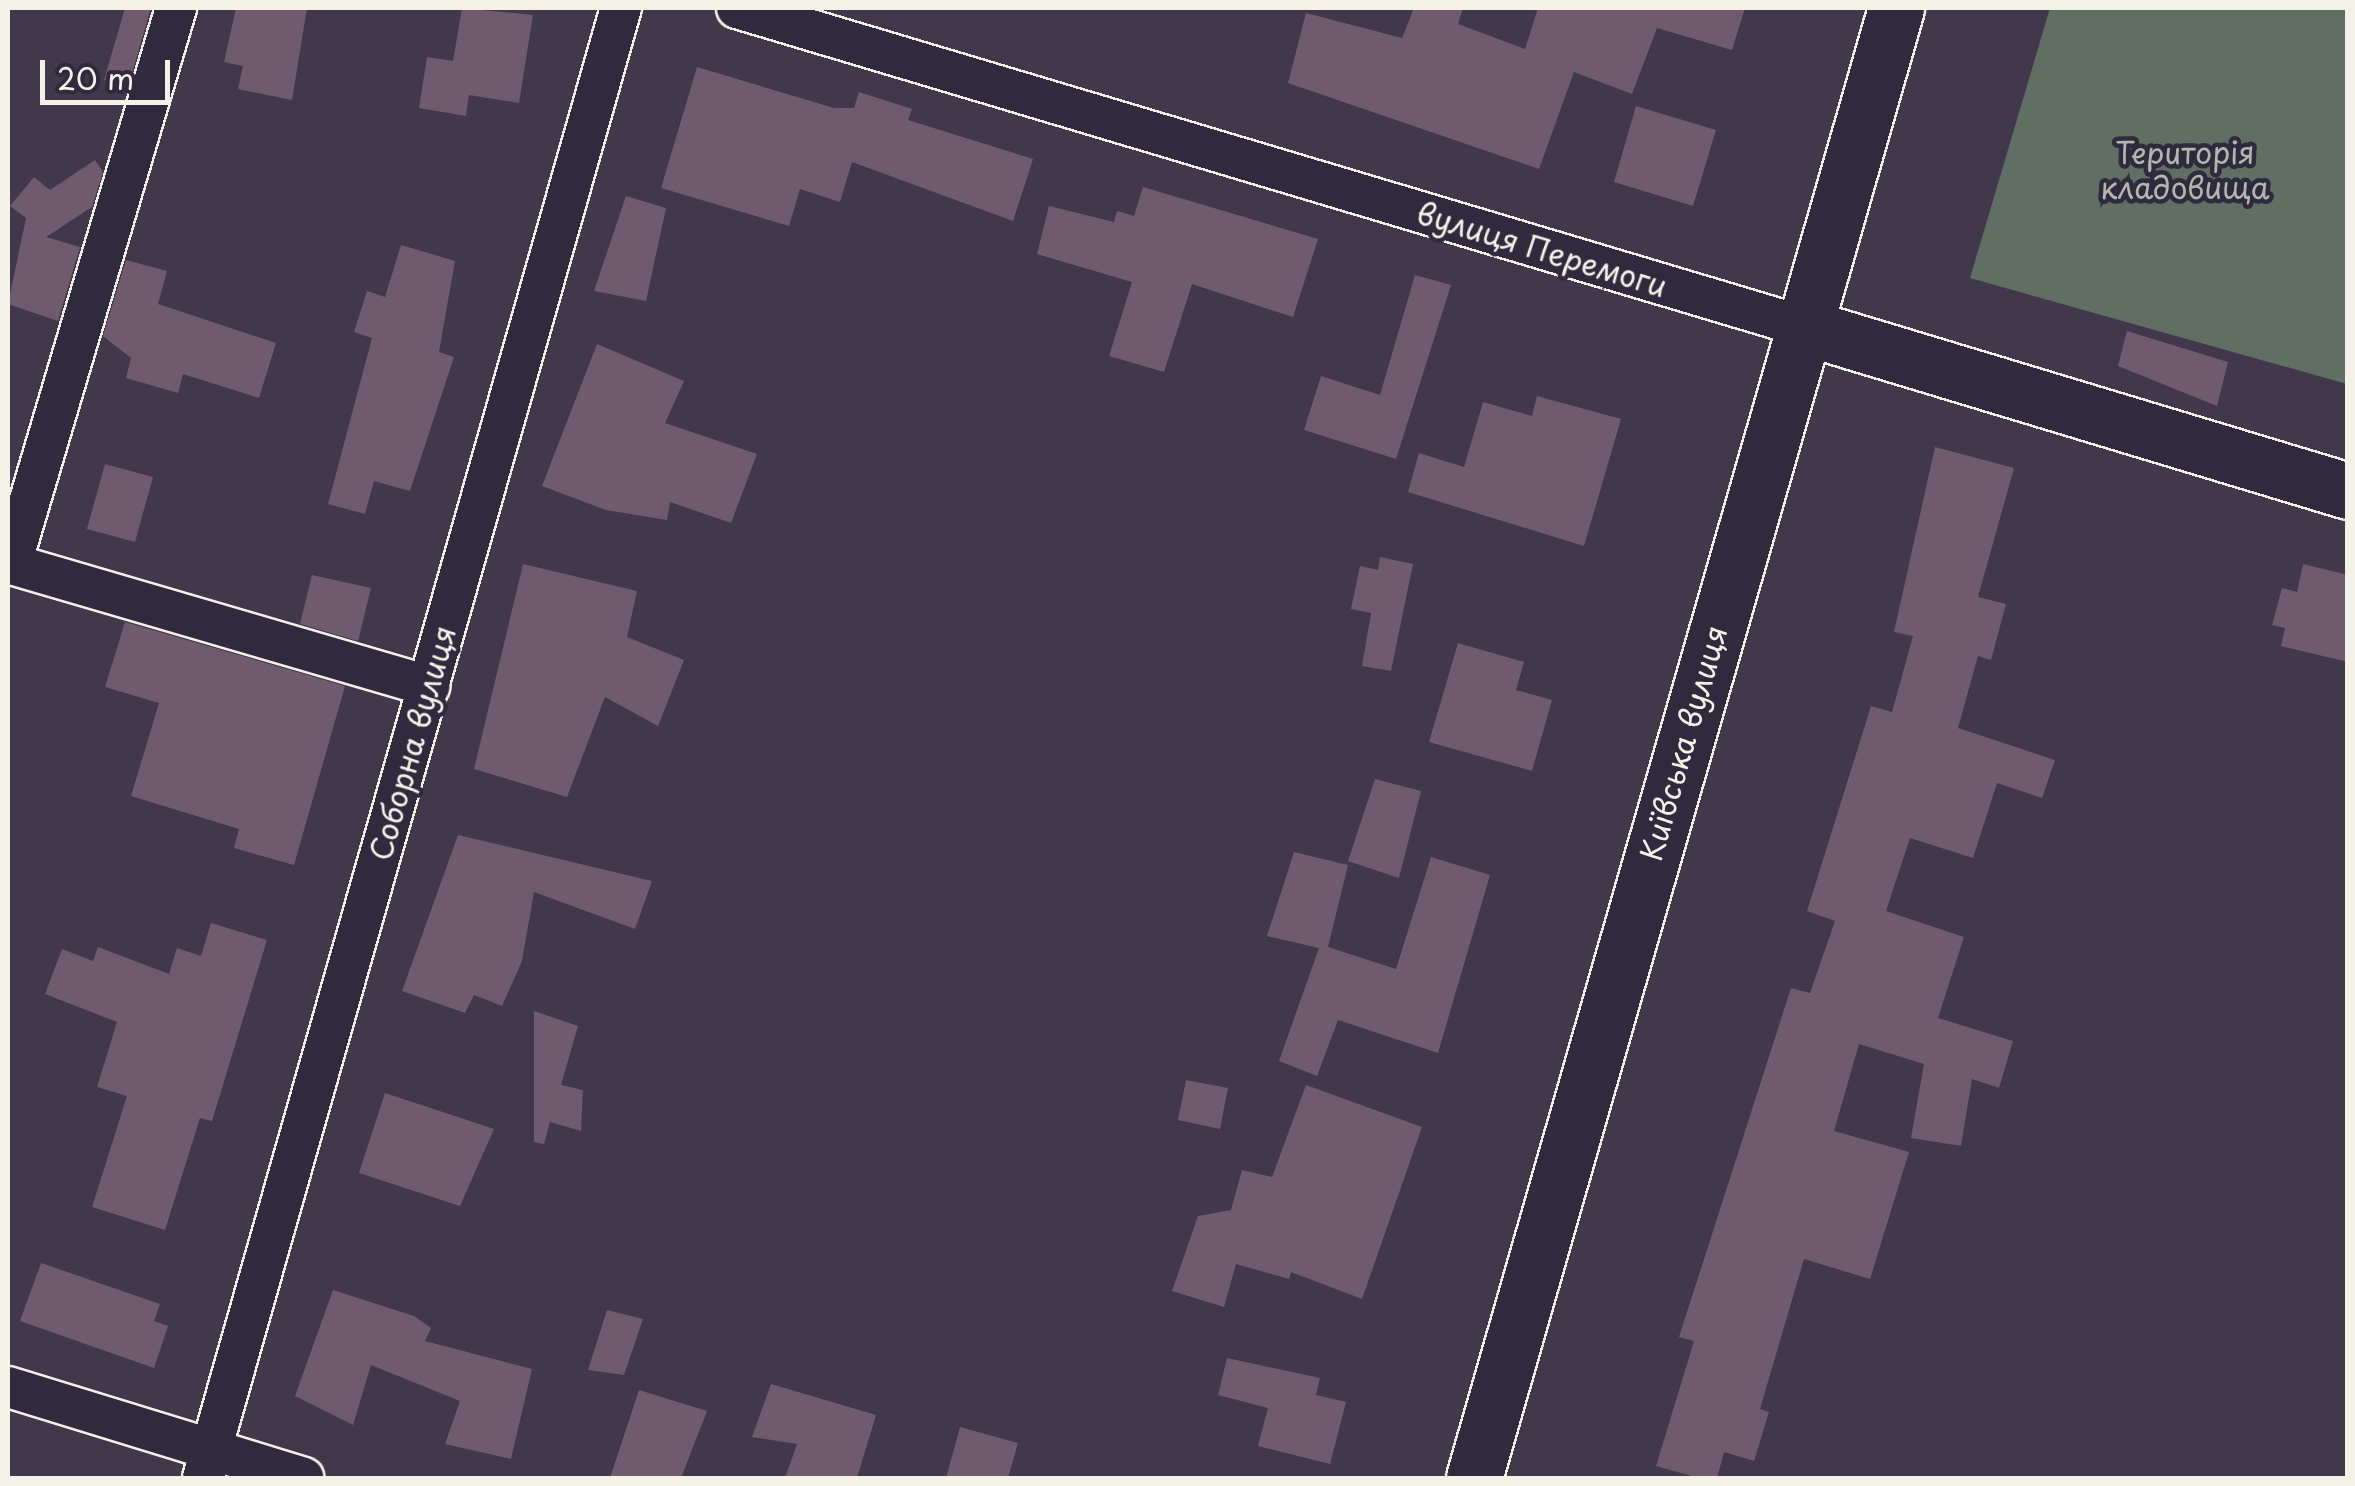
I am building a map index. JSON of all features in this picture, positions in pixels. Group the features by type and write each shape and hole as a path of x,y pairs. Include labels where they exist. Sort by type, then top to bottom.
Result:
{"street":[{"path":"176,8 9,564 428,686"},
{"name":"Соборна вулиця","path":"208,1464 621,8"},
{"name":"вулиця Перемоги","path":"737,8 2348,491"},
{"name":"Київська вулиця","path":"1474,1478 1896,8"},
{"path":"8,1388 208,1464 303,1478"}],"green space":[{"name":"Територія кладовища","path":"2050,8 2347,8 2347,384 1970,278"}],"building":[{"path":"125,8 151,8 128,87 104,80"},
{"path":"236,8 307,8 292,100 238,89 243,66 224,62"},
{"path":"462,8 533,15 519,103 469,95 466,116 419,108 427,57 453,61"},
{"path":"1414,8 1463,8 1458,24 1525,49 1538,8 1745,8 1732,50 1657,28 1632,94 1574,72 1539,169 1288,83 1306,13 1402,38"},
{"path":"697,67 834,108 854,108 859,92 912,109 908,120 1033,159 1013,221 852,162 840,202 800,189 789,226 661,188"},
{"path":"1636,106 1716,130 1693,206 1614,182"},
{"path":"95,160 103,172 92,207 46,237 80,247 58,321 8,304 26,218 10,206 34,177 50,190"},
{"path":"1143,187 1318,239 1293,317 1192,284 1164,372 1109,356 1132,282 1037,254 1049,206 1114,222 1117,211 1134,216"},
{"path":"626,196 666,208 646,301 594,291"},
{"path":"401,245 455,261 439,352 454,357 410,491 374,481 365,514 328,504 372,338 354,332 367,291 385,297"},
{"path":"126,260 167,271 158,304 276,343 259,398 183,374 178,393 126,378 131,358 103,336"},
{"path":"1415,275 1451,285 1396,459 1304,430 1321,376 1380,395"},
{"path":"2127,331 2228,362 2217,406 2118,366"},
{"path":"597,344 684,381 665,423 757,454 731,523 670,502 667,520 606,510 542,486"},
{"path":"1537,396 1621,419 1584,546 1408,492 1419,453 1464,467 1483,402 1532,416"},
{"path":"1935,447 2014,468 1978,597 2006,604 1991,660 1978,656 1958,728 2055,760 2042,798 1997,783 1973,858 1910,838 1886,911 1964,937 1938,1018 2013,1041 1999,1088 1972,1079 1961,1146 1911,1138 1924,1064 1859,1044 1834,1131 1909,1152 1870,1279 1804,1259 1760,1409 1769,1412 1754,1461 1724,1452 1717,1478 1699,1478 1656,1466 1694,1341 1679,1337 1791,988 1810,993 1835,921 1807,911 1871,706 1892,712 1913,636 1894,632"},
{"path":"105,464 153,477 135,542 87,529"},
{"path":"1380,557 1413,564 1391,671 1362,666 1371,613 1351,609 1360,566 1378,570"},
{"path":"523,564 637,591 627,637 684,660 658,726 605,697 567,797 474,769"},
{"path":"2303,564 2348,575 2348,662 2281,646 2285,628 2272,625 2282,588 2297,592"},
{"path":"312,575 371,588 358,641 300,624"},
{"path":"125,622 345,686 294,865 234,848 239,829 131,796 159,703 105,687"},
{"path":"1458,643 1524,662 1516,690 1552,700 1532,771 1429,742"},
{"path":"1375,779 1421,791 1399,878 1348,861"},
{"path":"458,835 652,881 635,929 534,892 522,961 502,1006 474,995 465,1013 402,991"},
{"path":"1294,852 1348,865 1328,947 1396,969 1431,857 1490,875 1438,1053 1338,1020 1317,1076 1279,1061 1319,948 1267,936"},
{"path":"211,923 267,940 212,1121 200,1118 165,1230 92,1207 127,1096 97,1087 117,1022 45,994 62,949 93,961 98,947 169,974 177,948 201,956"},
{"path":"534,1011 578,1026 561,1085 583,1090 581,1131 550,1122 544,1144 534,1142"},
{"path":"1186,1080 1228,1088 1220,1129 1178,1120"},
{"path":"1306,1085 1422,1127 1362,1299 1291,1272 1289,1279 1236,1264 1224,1307 1172,1291 1198,1216 1231,1210 1242,1170 1272,1177"},
{"path":"385,1093 494,1129 460,1206 359,1173"},
{"path":"41,1263 160,1304 154,1321 168,1326 154,1368 20,1321"},
{"path":"333,1290 414,1316 431,1328 425,1341 532,1369 511,1459 445,1444 460,1401 371,1365 353,1425 295,1396"},
{"path":"607,1310 643,1319 624,1375 588,1370"},
{"path":"1227,1358 1320,1378 1316,1395 1346,1402 1330,1464 1258,1446 1268,1408 1218,1395"},
{"path":"771,1384 876,1415 857,1478 785,1478 797,1444 752,1437"},
{"path":"639,1390 707,1411 681,1478 610,1478"},
{"path":"960,1427 1018,1443 1008,1478 946,1478"}]}
